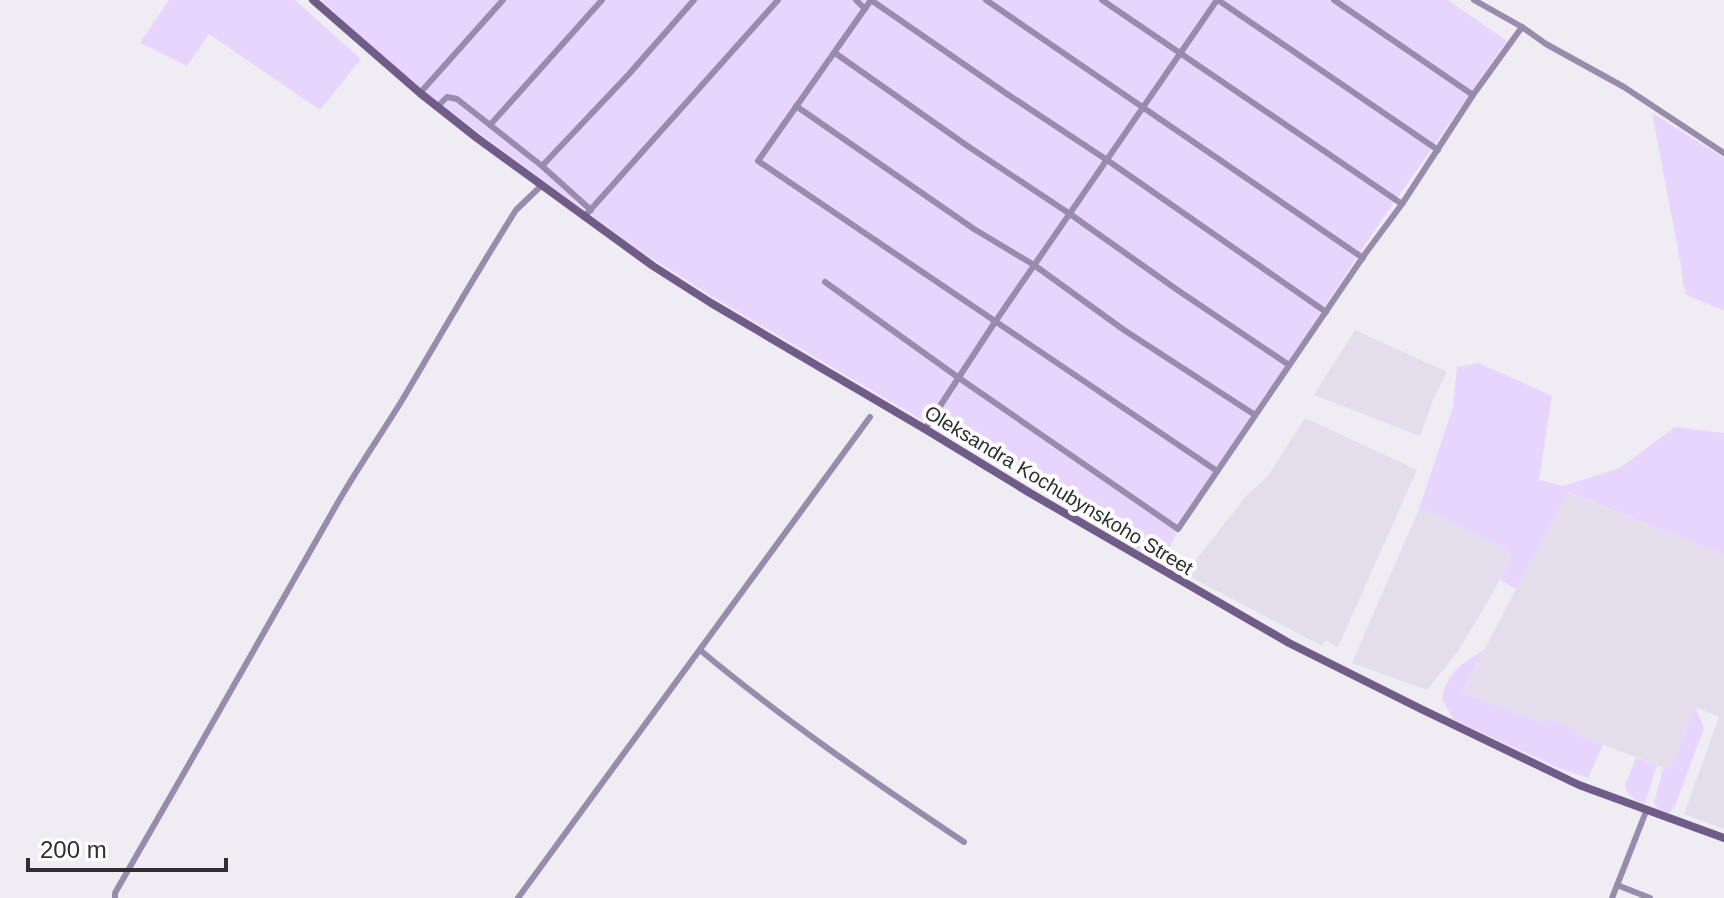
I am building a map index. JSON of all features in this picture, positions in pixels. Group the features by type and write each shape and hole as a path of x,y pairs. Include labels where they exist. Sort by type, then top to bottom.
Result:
{"street":[{"name":"Oleksandra Kochubynskoho Street","path":"313,0 437,107 541,186 588,213 653,266 1030,493 1308,653 1579,785 1724,838"},
{"path":"420,93 503,0"},
{"path":"490,125 602,0"},
{"path":"542,166 694,0"},
{"path":"437,107 447,97 457,99 542,166 588,213 778,0"},
{"path":"856,0 865,9"},
{"path":"1217,471 758,161 871,0 1326,312"},
{"path":"986,0 1363,258"},
{"path":"1102,0 1402,204"},
{"path":"925,429 1217,0 1438,150"},
{"path":"1334,0 1473,95"},
{"path":"1474,0 1624,87 1724,153"},
{"path":"825,282 1178,529 1522,27"},
{"path":"835,53 1289,365"},
{"path":"796,106 974,229 1034,265 1124,330 1255,415"},
{"path":"115,898 115,893 338,503 516,210 541,186"},
{"path":"518,898 870,417"},
{"path":"700,650 750,692 964,842"},
{"path":"1612,898 1647,809"},
{"path":"1617,885 1650,898"}],"shaded area":[{"path":"169,0 295,0 361,59 320,110 209,34 187,66 140,43"},
{"path":"321,0 1448,0 1507,41 1372,234 1191,506 1161,564 642,252 413,84"},
{"path":"1652,113 1724,158 1724,311 1685,294"},
{"path":"1355,330 1447,372 1420,436 1314,395"},
{"path":"1479,363 1552,396 1539,480 1563,486 1620,468 1675,427 1724,433 1724,555 1568,492 1516,589 1500,580 1509,561 1507,549 1419,509 1453,407 1457,367"},
{"path":"1305,418 1417,470 1338,647 1325,640 1322,646 1185,574 1246,496 1268,476"},
{"path":"1567,492 1724,555 1724,829 1684,814 1719,717 1695,707 1670,770 1574,734 1576,730 1544,723 1462,692"},
{"path":"1419,509 1429,510 1507,549 1509,561 1458,651 1427,690 1352,663"},
{"path":"1484,650 1462,692 1544,723 1548,719 1576,729 1575,734 1603,745 1588,778 1561,769 1454,720 1442,699 1444,690 1462,665"},
{"path":"1695,707 1704,728 1675,806 1669,813 1658,809 1654,802 1664,767 1670,769"},
{"path":"1636,758 1657,765 1645,803 1632,797 1625,786"}]}
